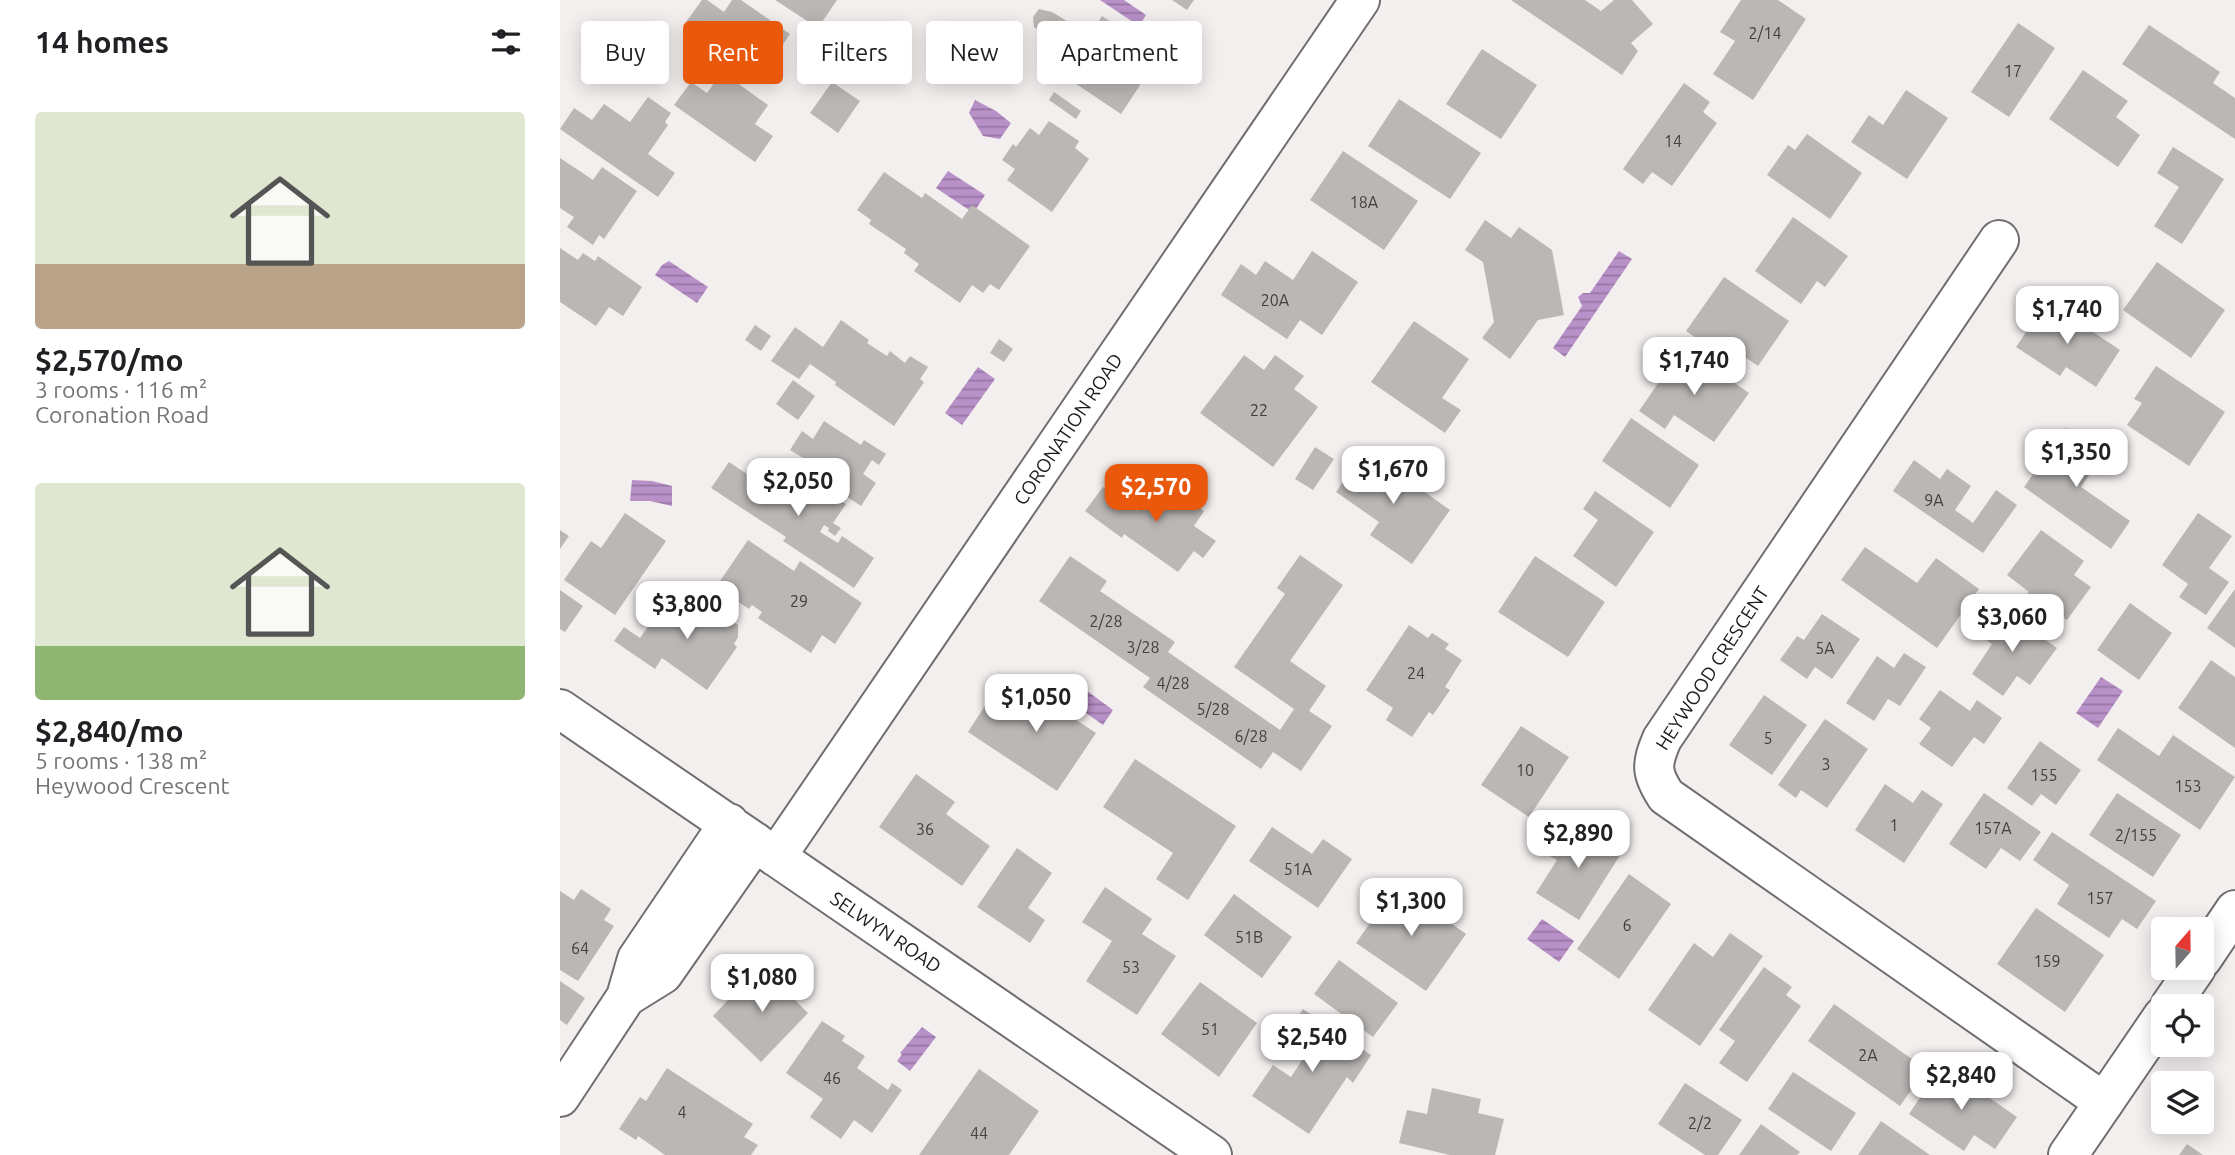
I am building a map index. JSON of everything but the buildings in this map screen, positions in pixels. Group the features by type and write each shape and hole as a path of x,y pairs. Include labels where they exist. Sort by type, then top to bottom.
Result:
{"street":[{"name":"CORONATION ROAD","path":"560,1097 626,997 663,974 753,841 1360,0"},
{"name":"HEYWOOD CRESCENT","path":"1999,240 1662,739 1654,758 1654,778 1666,796 2104,1102"},
{"name":"SELWYN ROAD","path":"560,709 1212,1155"},
{"path":"2214,941 2235,910"},
{"path":"2068,1155 2151,1033"}],"shaded area":[{"path":"1100,0 1124,0 1146,15 1142,21 1132,21"},
{"path":"975,100 1011,123 1000,139 983,136 969,113"},
{"path":"948,171 985,195 976,209 969,210 936,188"},
{"path":"1619,251 1632,259 1565,357 1553,348 1582,306 1578,297 1583,293 1590,293"},
{"path":"669,261 708,287 697,303 655,275 662,265"},
{"path":"978,367 995,379 962,425 945,413"},
{"path":"632,480 672,486 672,506 650,501 630,501"},
{"path":"2101,677 2123,691 2098,728 2076,713"},
{"path":"1083,688 1113,710 1103,725 1072,703"},
{"path":"1542,919 1574,941 1559,962 1527,939"},
{"path":"922,1027 936,1037 910,1071 897,1061 902,1054 900,1053"}]}
